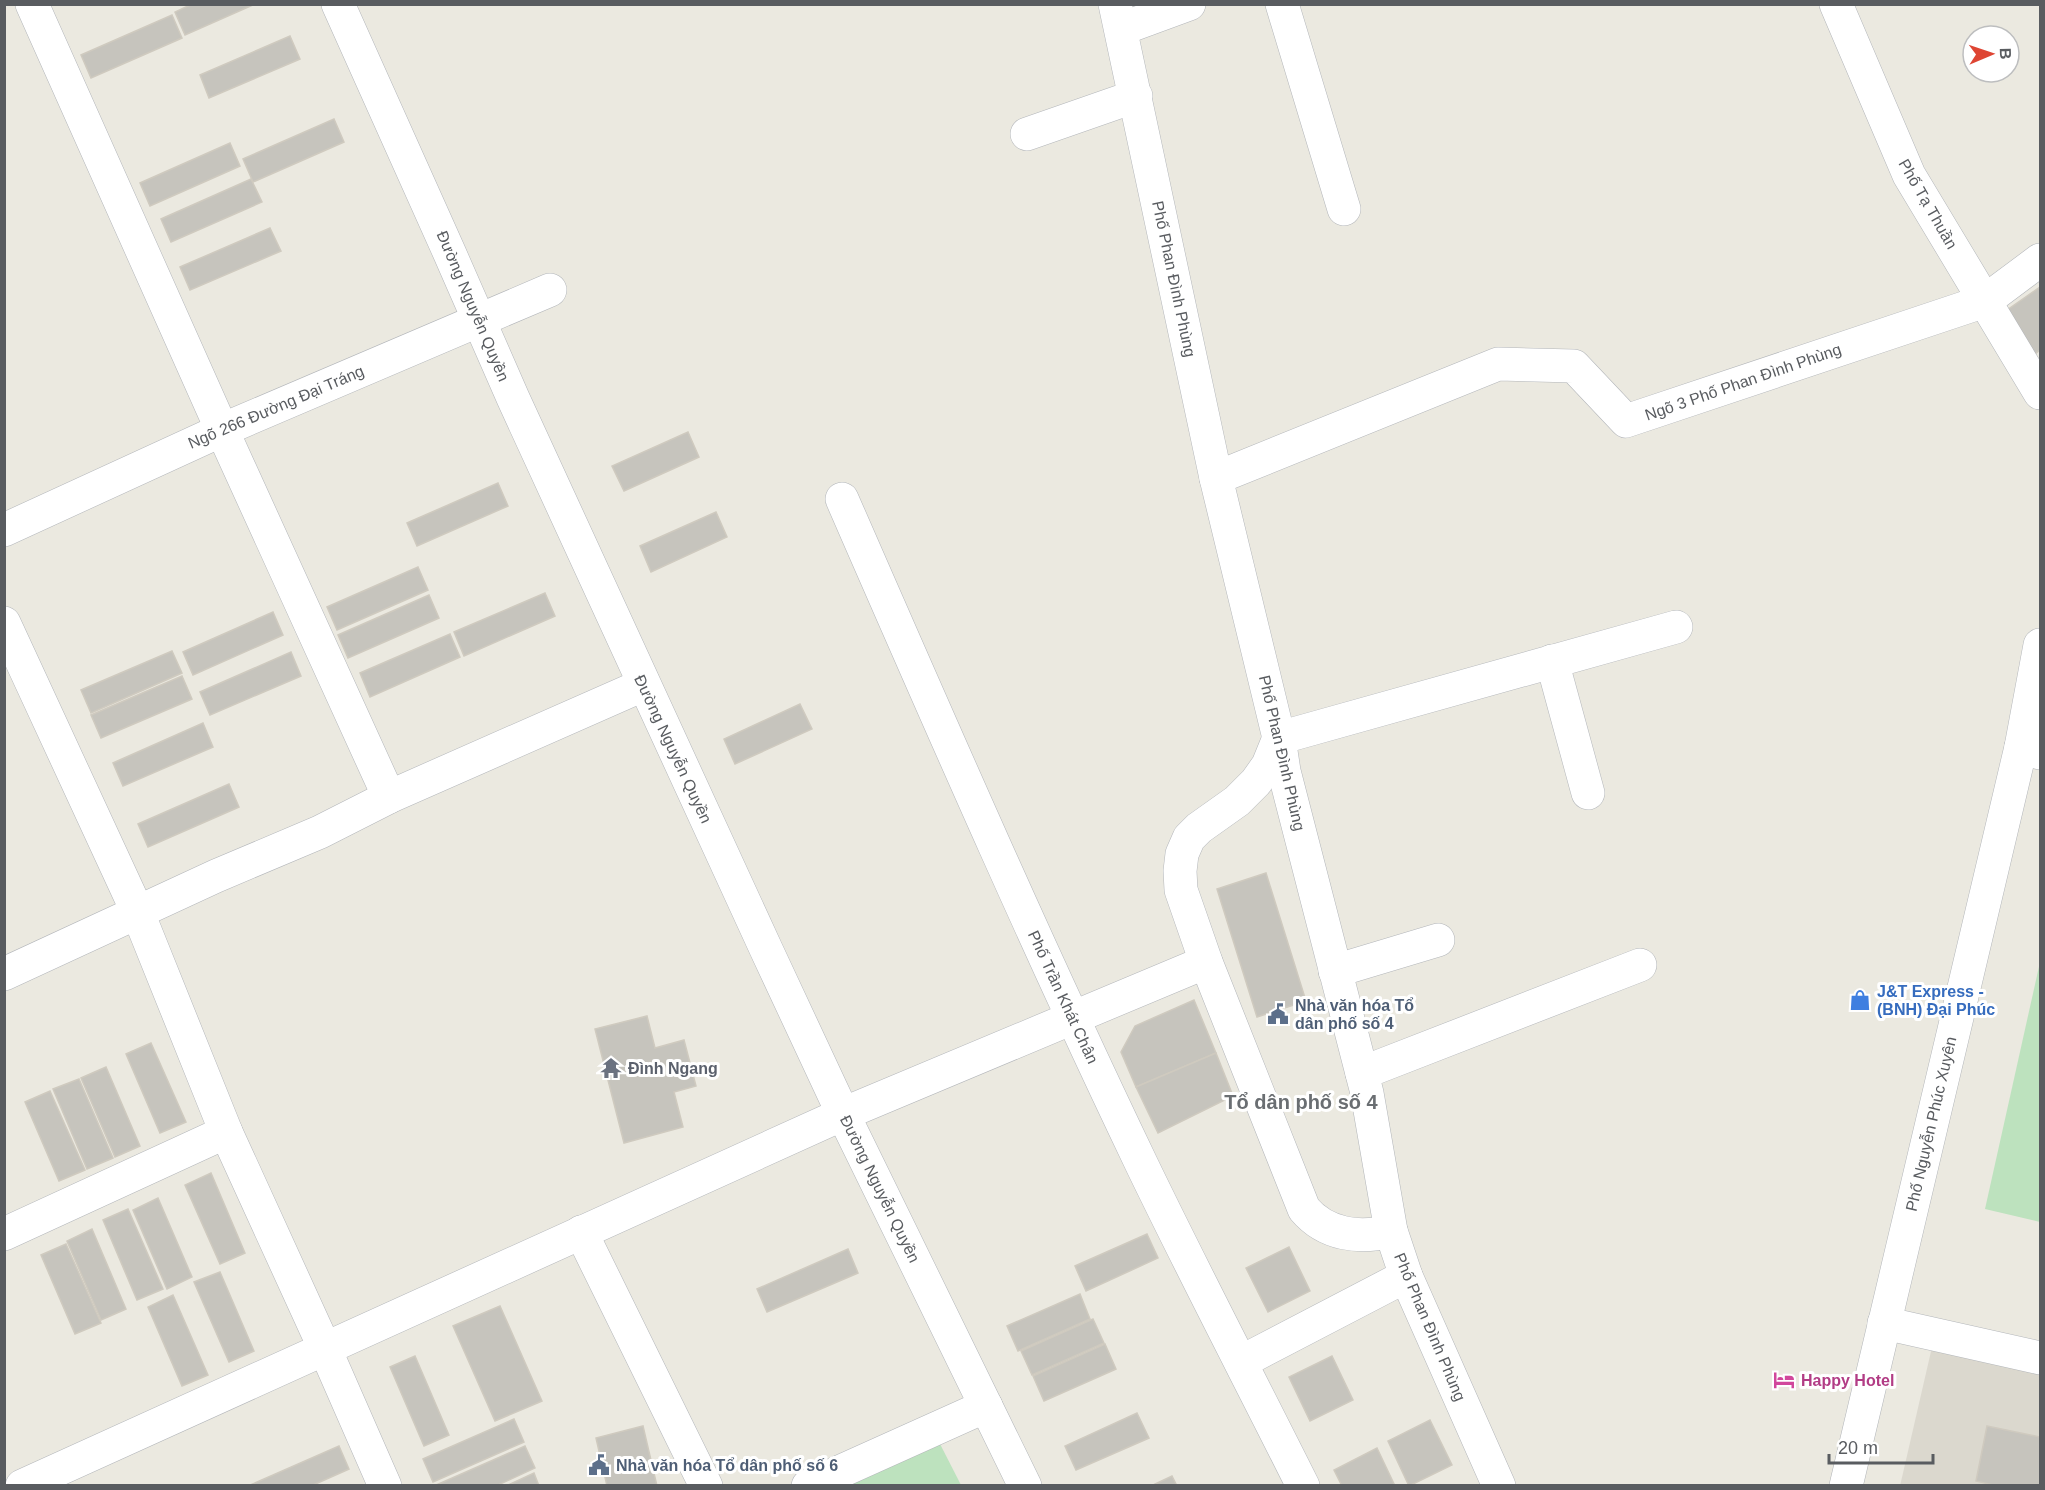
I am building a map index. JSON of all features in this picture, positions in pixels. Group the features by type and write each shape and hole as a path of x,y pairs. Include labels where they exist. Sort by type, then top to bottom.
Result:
{"street":[{"path":"32,4 389,797"},
{"name":"Đường Nguyễn Quyền","path":"338,4 446,243 478,321 643,685 843,1114 1025,1485"},
{"path":"1118,17 1189,4"},
{"path":"1282,4 1344,209"},
{"name":"Phố Tạ Thuần","path":"1836,4 1909,175 2040,393"},
{"name":"Phố Phan Đình Phùng","path":"1118,17 1216,478 1280,738 1284,771 1368,1093 1391,1231 1406,1276 1499,1485"},
{"path":"1028,134 1136,96"},
{"path":"1985,301 2040,260"},
{"name":"Ngõ 266 Đường Đại Tráng","path":"4,530 222,429 550,290"},
{"name":"Ngõ 3 Phố Phan Đình Phùng","path":"1216,478 1498,364 1574,366 1626,421 1985,301"},
{"name":"Phố Trần Khát Chân","path":"842,499 1012,888 1073,1019 1142,1165 1304,1485"},
{"path":"4,623 138,913 226,1132 385,1485"},
{"path":"1391,1231 1378,1234 1336,1232 1312,1219 1304,1209 1206,962 1181,890 1182,854 1190,838 1200,828 1237,801 1256,782 1268,765 1280,738 1676,627"},
{"name":"Phố Nguyễn Phúc Xuyên","path":"1846,1485 1884,1323 2031,750 2040,645"},
{"path":"1552,661 1588,793"},
{"path":"4,974 216,876 320,832 389,797 643,685"},
{"path":"1335,970 1438,940"},
{"path":"22,1485 843,1114 1206,962"},
{"path":"1362,1073 1640,965"},
{"path":"4,1234 226,1132"},
{"path":"582,1232 706,1485"},
{"path":"1241,1362 1406,1276"},
{"path":"1884,1323 2040,1358"},
{"path":"808,1485 986,1406"}],"shaded area":[{"path":"1932,1347 2040,1372 2040,1485 1900,1486"}],"green space":[{"path":"2040,962 2040,1222 1985,1209"},
{"path":"939,1442 961,1485 842,1486"}],"building":[{"path":"192,4 255,4 185,35 175,12"},
{"path":"172,15 182,38 91,78 81,55"},
{"path":"290,36 300,59 209,98 200,75"},
{"path":"334,119 344,142 253,182 243,159"},
{"path":"230,143 240,166 150,206 140,183"},
{"path":"251,179 262,202 171,242 161,219"},
{"path":"270,228 281,251 190,290 180,267"},
{"path":"2040,287 2040,350 2029,359 2000,315"},
{"path":"688,432 699,457 624,491 612,466"},
{"path":"498,483 508,506 417,546 407,523"},
{"path":"716,512 727,537 651,572 640,546"},
{"path":"418,567 428,590 337,630 327,607"},
{"path":"545,593 555,616 464,656 454,632"},
{"path":"429,595 439,618 348,658 338,635"},
{"path":"273,612 283,635 193,675 183,652"},
{"path":"450,634 460,657 370,697 360,673"},
{"path":"172,651 182,673 91,713 81,690"},
{"path":"291,652 301,676 210,715 200,692"},
{"path":"182,676 192,699 101,738 91,715"},
{"path":"800,704 812,729 735,764 724,739"},
{"path":"203,723 213,747 123,786 113,763"},
{"path":"229,784 239,807 148,847 138,824"},
{"path":"1266,873 1306,1001 1257,1017 1217,889"},
{"path":"1194,1000 1216,1053 1136,1087 1121,1052 1135,1026"},
{"path":"647,1016 655,1048 684,1040 696,1086 674,1092 683,1127 624,1143 595,1029"},
{"path":"151,1043 186,1122 160,1133 126,1054"},
{"path":"1216,1053 1233,1096 1158,1133 1136,1087"},
{"path":"106,1067 140,1146 115,1157 81,1078"},
{"path":"79,1079 113,1158 87,1169 53,1089"},
{"path":"50,1091 85,1170 59,1181 25,1102"},
{"path":"211,1173 245,1253 220,1264 185,1185"},
{"path":"158,1198 192,1277 167,1289 133,1210"},
{"path":"128,1209 163,1289 137,1300 103,1220"},
{"path":"92,1229 126,1309 101,1320 67,1241"},
{"path":"1147,1234 1158,1258 1086,1291 1075,1266"},
{"path":"66,1244 101,1323 75,1334 41,1255"},
{"path":"1289,1247 1310,1291 1268,1312 1246,1268"},
{"path":"848,1249 858,1273 767,1312 757,1289"},
{"path":"220,1272 254,1351 229,1362 194,1282"},
{"path":"1080,1294 1090,1319 1018,1351 1007,1326"},
{"path":"173,1295 208,1375 182,1386 148,1307"},
{"path":"500,1306 542,1401 495,1421 453,1326"},
{"path":"1093,1319 1104,1343 1032,1375 1021,1351"},
{"path":"1105,1344 1116,1369 1044,1401 1033,1376"},
{"path":"415,1356 449,1435 424,1446 390,1367"},
{"path":"1332,1356 1353,1400 1310,1421 1289,1377"},
{"path":"1137,1413 1149,1438 1076,1470 1065,1446"},
{"path":"514,1419 524,1442 433,1482 423,1459"},
{"path":"1430,1420 1452,1465 1409,1486 1388,1441"},
{"path":"643,1426 657,1486 607,1486 596,1438"},
{"path":"1987,1426 2040,1437 2040,1486 1997,1486 1976,1481"},
{"path":"339,1446 349,1469 311,1486 248,1486"},
{"path":"525,1446 535,1468 496,1486 434,1486"},
{"path":"1377,1448 1395,1486 1342,1486 1334,1470"},
{"path":"534,1473 539,1486 506,1486"},
{"path":"1172,1476 1177,1486 1151,1486"}],"place":[{"name":"J&T Express - (BNH) Đại Phúc","path":"1860,1000"},
{"name":"Nhà văn hóa Tổ dân phố số 4","path":"1278,1014"},
{"name":"Đình Ngang","path":"611,1068"},
{"name":"Happy Hotel","path":"1784,1380"},
{"name":"Nhà văn hóa Tổ dân phố số 6","path":"599,1465"}],"district":[{"name":"Tổ dân phố số 4","path":"1301,1102"}]}
